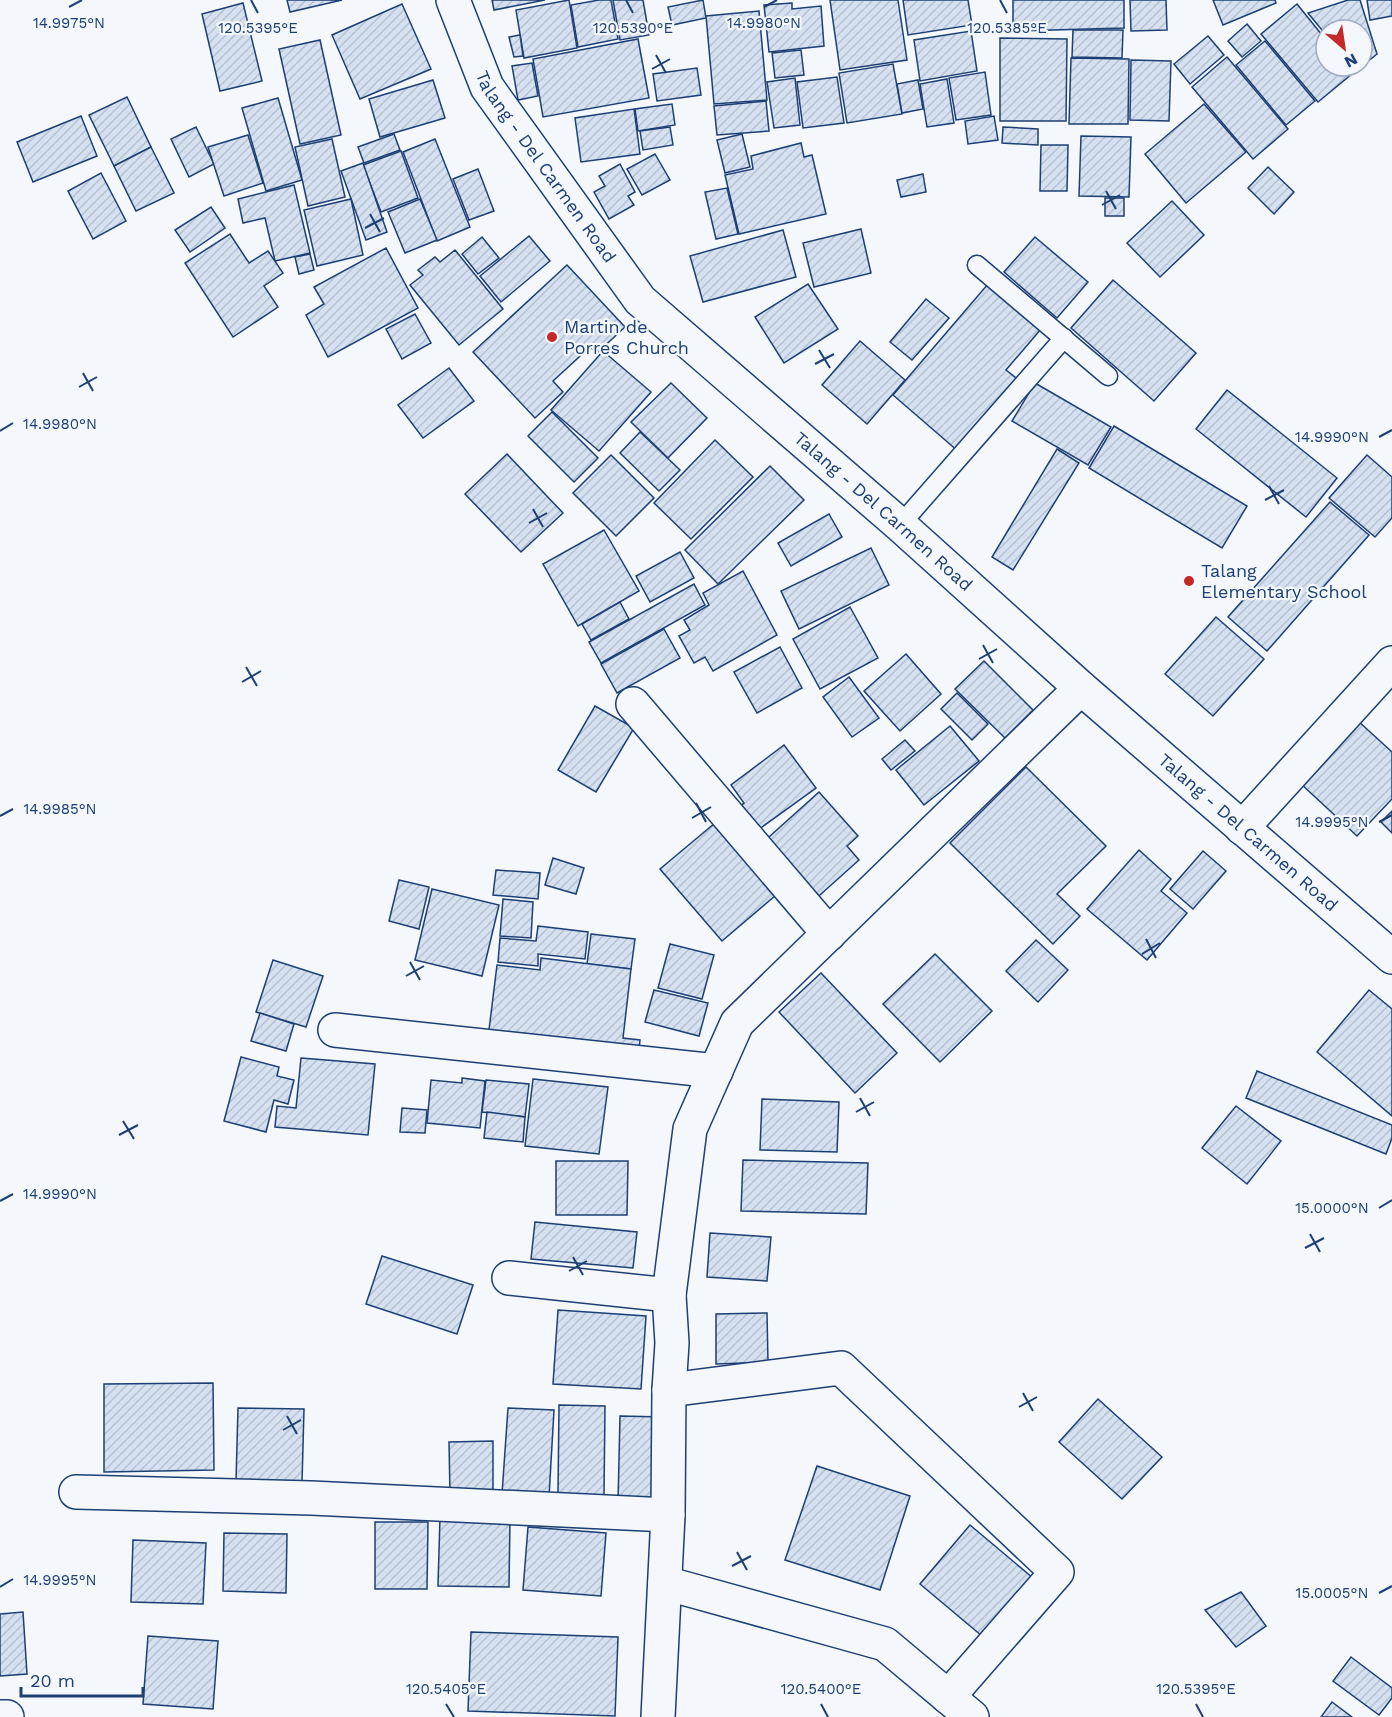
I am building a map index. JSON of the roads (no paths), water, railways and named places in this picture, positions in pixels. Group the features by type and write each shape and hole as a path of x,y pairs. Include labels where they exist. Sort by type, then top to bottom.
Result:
{"street":[{"name":"Talang - Del Carmen Road","path":"453,0 486,87 640,300 900,525 1081,688 1392,957"},
{"path":"1242,828 1392,663"},
{"path":"658,1717 668,1515 669,1390 672,1343 669,1295 690,1129 737,1023 1081,688"},
{"path":"633,704 829,934"},
{"path":"335,1030 716,1071"},
{"path":"509,1278 669,1295"},
{"path":"665,1583 885,1644 960,1707 1057,1572 841,1368 669,1390"},
{"path":"76,1492 323,1499 668,1515"},
{"path":"0,1717 7,1717"}],"lane":[{"path":"977,265 1108,376"},
{"path":"900,525 1064,338"}],"place":[{"name":"Martin de Porres Church","path":"552,337"},
{"name":"Talang Elementary School","path":"1189,581"}]}
